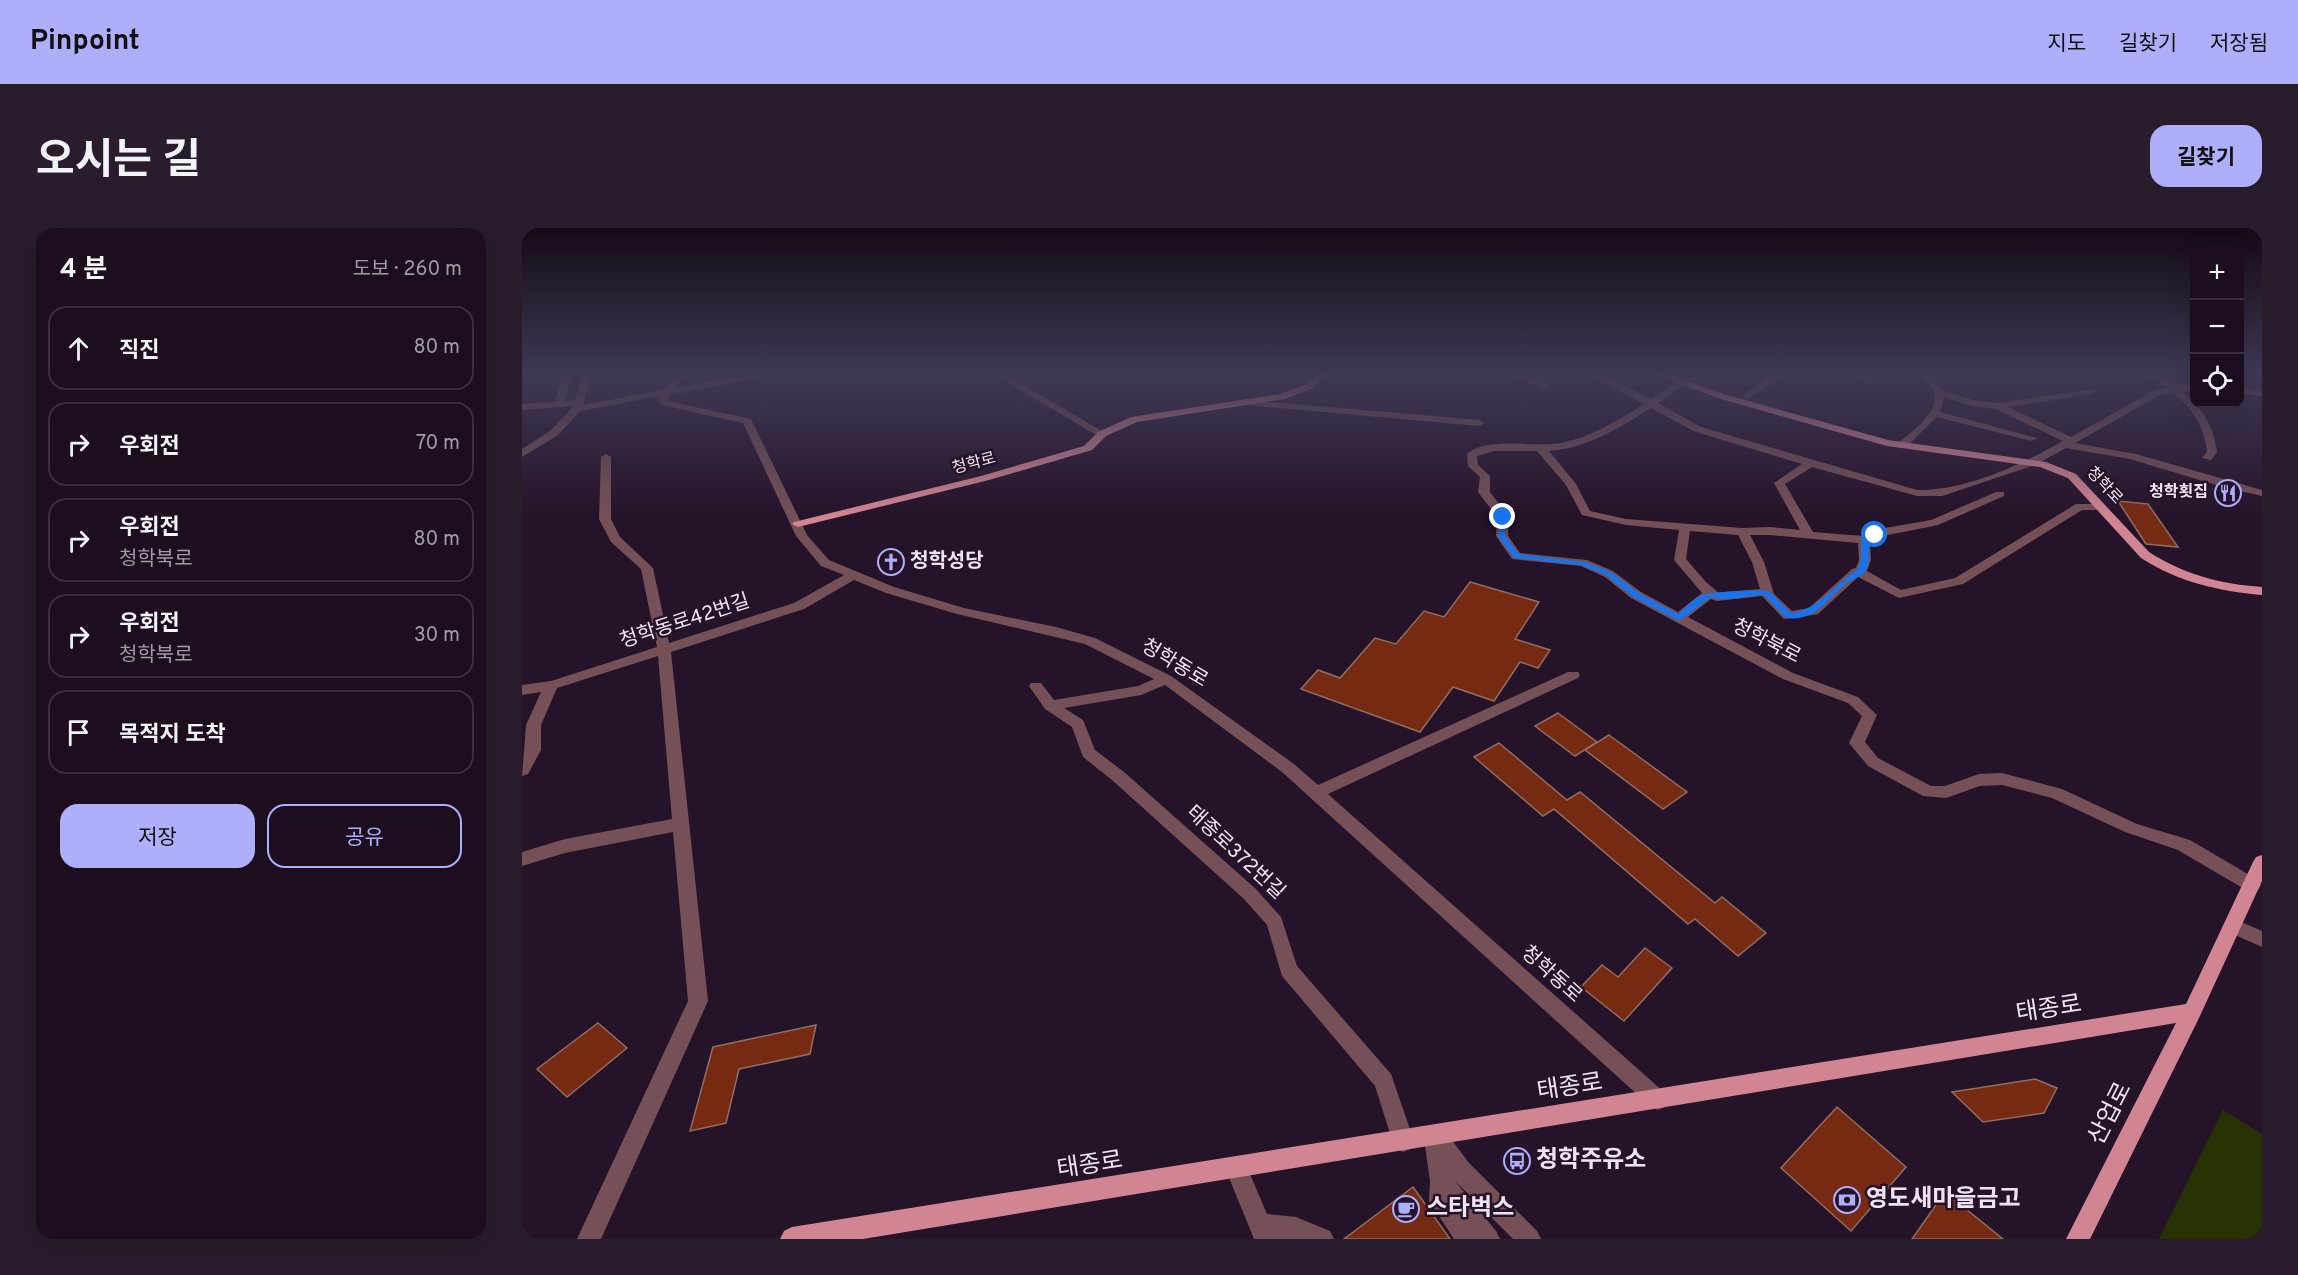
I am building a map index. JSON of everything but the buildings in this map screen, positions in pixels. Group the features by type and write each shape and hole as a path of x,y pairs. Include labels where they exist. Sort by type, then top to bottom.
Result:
{"main road":[{"name":"청학로","path":"798,524 985,478 1076,452 1088,448 1102,434 1128,422"},
{"name":"청학로","path":"1810,422 1902,445 2031,463 2066,472 2145,555 2191,580 2234,589 2262,591"},
{"path":"2192,1012 2262,862"},
{"name":"태종로","path":"792,1239 2192,1012"},
{"name":"산업로","path":"2078,1239 2192,1012"}],"street":[{"path":"522,454 554,434 564,422"},
{"name":"청학동로","path":"748,422 798,524 801,536 825,564 890,590 962,611 1056,631 1090,641 1166,679 1288,768 1658,1100"},
{"path":"1082,422 1102,434"},
{"path":"1470,422 1480,423"},
{"name":"청학북로","path":"1624,422 1598,435 1564,446 1541,449 1483,449 1472,454 1473,466 1485,476 1484,492 1503,517 1502,536 1516,556 1583,563 1609,574 1636,595 1788,676 1853,700 1870,715 1857,743 1873,762 1929,792 1946,792 1979,780 2002,779 2056,794 2131,828 2184,845 2252,885"},
{"path":"1684,422 1696,429 1810,464 1917,493 1942,493 2031,463 2103,422"},
{"path":"1902,445 1926,422"},
{"path":"1968,422 2032,438"},
{"path":"2029,422 2067,442 2132,456 2227,485 2262,493"},
{"path":"2206,422 2212,452 2207,458"},
{"path":"1541,449 1551,457 1571,484 1586,513 1626,522 1742,532 1770,531 1864,540 1885,532 1934,523 2000,494"},
{"path":"589,1239 698,1001 664,649 647,568 615,539 605,519 606,457"},
{"path":"1809,536 1779,483 1810,464"},
{"path":"1861,572 1899,594 1944,586 1968,575 2080,506 2101,507"},
{"path":"1685,526 1680,560 1691,568 1705,592 1717,597 1728,594 1766,592"},
{"path":"1742,532 1758,562 1766,592 1789,616 1799,616 1813,611 1845,581 1861,572 1865,560 1864,540"},
{"name":"청학동로42번길","path":"522,690 552,686 799,606 853,575"},
{"path":"1679,618 1701,598 1711,594"},
{"path":"1316,793 1573,675"},
{"path":"1050,706 1141,690 1166,679"},
{"path":"522,770 533,750 530,737 537,714 552,686"},
{"name":"태종로372번길","path":"1036,686 1050,706 1078,724 1088,753 1118,776 1250,894 1275,922 1290,970 1384,1082 1403,1141"},
{"path":"522,859 565,846 681,824"},
{"path":"2232,926 2262,939"},
{"path":"1435,1136 1441,1181 1440,1201 1468,1239"},
{"path":"1435,1136 1461,1171 1529,1239"},
{"path":"1236,1168 1263,1232 1296,1228 1322,1239"},
{"path":"1441,1181 1488,1239"}],"green space":[{"path":"2223,1110 2262,1134 2262,1239 2159,1239"}],"place":[{"name":"청학횟집","path":"2228,493"},
{"name":"청학성당","path":"891,562"},
{"name":"청학주유소","path":"1517,1161"},
{"name":"영도새마을금고","path":"1847,1200"},
{"name":"스타벅스","path":"1406,1209"}],"route":[{"path":"1503,517 1502,536 1516,556 1583,563 1609,574 1636,595 1679,618 1701,598 1711,594 1717,597 1754,592 1766,592 1771,600 1789,616 1806,614 1818,607 1856,572 1861,572 1865,560 1864,540 1875,535"}]}
